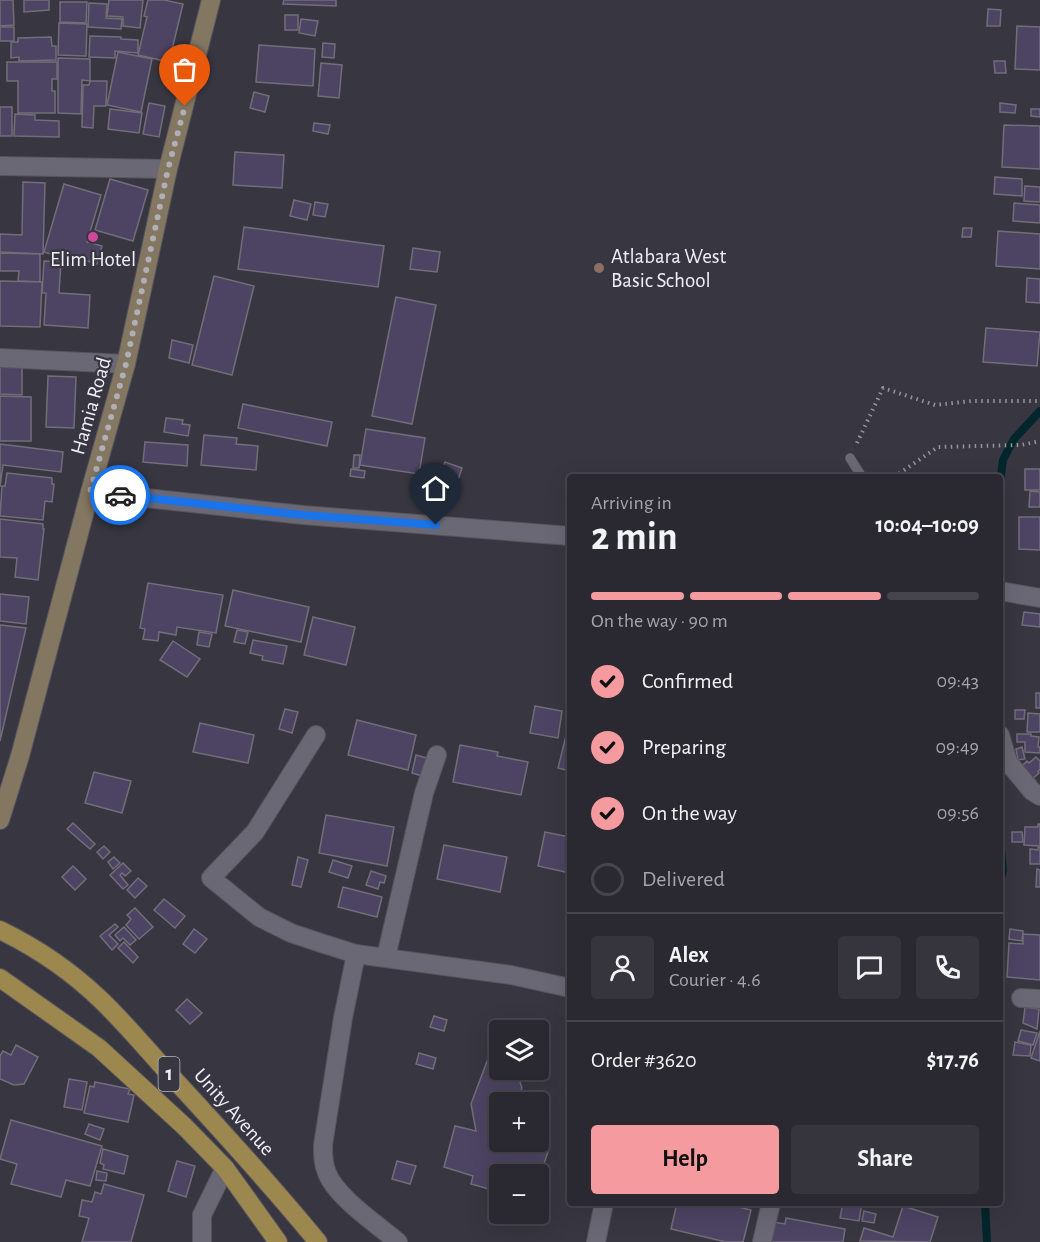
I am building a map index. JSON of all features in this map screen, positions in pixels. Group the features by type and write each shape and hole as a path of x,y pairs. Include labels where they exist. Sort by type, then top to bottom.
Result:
{"main road":[{"name":"Hamia Road","path":"0,820 23,745 126,364 168,169 212,0"},
{"name":"Unity Avenue","path":"0,930 25,942 58,964 101,1000 221,1129 318,1242"},
{"path":"0,936 0,942"},
{"name":"1","path":"0,978 99,1048 184,1126 225,1168 278,1242"}],"street":[{"path":"0,166 168,169"},
{"path":"0,358 126,364"},
{"path":"90,492 303,515 567,536"},
{"path":"1003,592 1040,598"},
{"path":"316,735 255,832 210,878 260,917 291,933 356,954 511,975 567,987"},
{"path":"1003,745 1008,762 1032,791 1040,796"},
{"path":"386,957 424,793 437,755"},
{"path":"356,954 343,1018 323,1159 327,1174 338,1192 399,1242"},
{"path":"1021,998 1040,999"},
{"path":"202,1242 202,1215 225,1168"},
{"path":"596,1242 602,1206"},
{"path":"762,1242 770,1206"}],"lane":[{"path":"850,458 860,474"}],"path":[{"path":"850,458 883,388 935,405 972,401 1040,401"},
{"path":"898,474 938,447 1021,446 1040,441"}],"building":[{"path":"0,0 13,0 14,25 0,26"},
{"path":"24,0 49,0 49,10 24,12"},
{"path":"109,0 143,0 140,28 123,26 123,17 107,16"},
{"path":"148,0 164,0 183,4 169,62 138,55 147,17 144,16"},
{"path":"284,0 336,0 336,6 283,4"},
{"path":"60,2 87,2 86,23 60,22"},
{"path":"89,3 107,4 106,18 122,19 121,29 88,27"},
{"path":"988,9 1001,10 1000,26 987,26"},
{"path":"285,15 298,15 298,30 285,30"},
{"path":"301,19 318,21 315,36 299,33"},
{"path":"59,23 87,24 86,56 58,55"},
{"path":"1017,26 1040,27 1040,70 1015,69"},
{"path":"0,27 14,27 14,41 0,41"},
{"path":"90,36 138,40 138,53 115,51 115,58 89,57"},
{"path":"51,37 52,46 56,46 56,60 19,61 19,57 11,58 11,42 18,42 18,38"},
{"path":"323,43 335,44 334,58 322,57"},
{"path":"259,45 315,49 313,86 256,82"},
{"path":"118,52 152,59 141,112 107,105"},
{"path":"58,58 90,59 90,81 82,80 81,114 58,113"},
{"path":"994,61 1005,61 1006,73 995,73"},
{"path":"7,62 57,62 57,79 52,79 52,91 55,91 55,113 18,113 18,81 7,81"},
{"path":"321,63 342,65 339,98 318,96"},
{"path":"90,81 107,81 106,106 94,106 93,128 82,127 83,85 89,85"},
{"path":"254,92 269,96 265,112 250,108"},
{"path":"149,103 165,106 159,137 143,134"},
{"path":"1000,103 1016,105 1015,113 1000,112"},
{"path":"0,107 12,107 12,136 0,136"},
{"path":"110,109 142,113 139,133 108,129"},
{"path":"1031,109 1040,109 1040,117 1031,116"},
{"path":"15,114 35,115 35,120 59,121 59,137 14,136"},
{"path":"314,123 330,125 328,134 313,131"},
{"path":"1004,125 1040,126 1040,169 1002,167"},
{"path":"235,152 284,155 282,188 233,185"},
{"path":"995,177 1022,179 1022,196 994,194"},
{"path":"110,179 148,190 133,241 95,230"},
{"path":"23,182 45,183 43,254 0,252 0,234 22,235"},
{"path":"64,184 101,195 87,242 102,246 97,264 65,254 64,258 44,252"},
{"path":"1025,186 1040,187 1040,202 1024,201"},
{"path":"294,200 311,204 307,220 290,216"},
{"path":"315,202 328,204 325,217 313,215"},
{"path":"1014,203 1040,205 1040,223 1013,221"},
{"path":"244,227 384,246 378,287 238,269"},
{"path":"963,228 972,228 971,237 962,237"},
{"path":"998,231 1040,234 1040,269 996,266"},
{"path":"413,248 440,252 437,272 410,269"},
{"path":"0,253 40,254 40,282 18,281 19,271 0,271"},
{"path":"44,261 61,262 59,293 90,295 88,328 44,325 46,293 42,293"},
{"path":"214,276 254,286 232,375 192,365"},
{"path":"1027,278 1040,279 1040,303 1026,302"},
{"path":"0,281 42,282 40,327 0,326"},
{"path":"396,297 436,305 412,424 372,416"},
{"path":"986,328 1040,332 1037,366 983,362"},
{"path":"172,340 193,345 189,363 169,358"},
{"path":"0,362 22,362 22,395 0,394"},
{"path":"48,376 76,377 74,428 46,427"},
{"path":"0,396 31,397 31,441 0,441"},
{"path":"243,404 332,422 327,446 238,428"},
{"path":"166,418 183,420 182,424 190,425 188,436 164,432"},
{"path":"366,429 425,438 419,474 360,465"},
{"path":"204,435 237,438 236,444 258,446 256,470 201,465"},
{"path":"145,442 188,445 187,466 143,462"},
{"path":"0,444 63,452 61,472 3,465 0,487"},
{"path":"354,455 360,455 359,468 353,468"},
{"path":"445,462 462,468 457,483 439,476"},
{"path":"351,469 365,471 364,478 350,476"},
{"path":"1025,469 1040,469 1040,490 1025,490"},
{"path":"7,473 52,478 52,484 54,484 52,502 45,501 43,520 0,516 2,486 5,486"},
{"path":"1030,491 1040,492 1040,507 1029,507"},
{"path":"1019,517 1040,517 1040,550 1019,549"},
{"path":"0,519 43,524 38,580 15,577 17,558 0,557"},
{"path":"148,583 223,595 216,633 177,627 176,635 159,632 158,641 143,639 145,629 140,628"},
{"path":"233,590 309,607 301,642 225,626"},
{"path":"0,594 29,597 26,624 0,621"},
{"path":"1024,612 1040,614 1040,627 1022,625"},
{"path":"313,617 355,627 346,665 304,655"},
{"path":"0,625 26,628 0,741"},
{"path":"237,630 248,632 245,644 234,642"},
{"path":"199,632 212,634 209,647 197,645"},
{"path":"253,640 287,646 283,664 262,660 263,656 250,653"},
{"path":"173,641 200,659 187,677 160,660"},
{"path":"1036,693 1040,693 1040,708 1036,708"},
{"path":"535,706 562,711 558,738 530,733"},
{"path":"285,709 298,712 292,733 279,729"},
{"path":"1015,710 1025,710 1024,719 1015,719"},
{"path":"1028,713 1040,714 1040,732 1027,732"},
{"path":"357,720 416,735 408,770 348,755"},
{"path":"200,723 254,735 248,763 193,752"},
{"path":"567,732 567,770 558,768"},
{"path":"1017,734 1031,734 1031,736 1039,737 1040,753 1025,752 1025,742 1017,742"},
{"path":"460,745 498,752 497,756 528,762 521,795 453,782"},
{"path":"1022,747 1025,759 1018,760 1016,749"},
{"path":"416,755 427,758 422,776 412,773"},
{"path":"1036,757 1040,761 1039,773 1030,781 1019,769 1027,761 1029,763"},
{"path":"94,772 131,781 122,813 85,803"},
{"path":"326,815 394,827 387,866 319,853"},
{"path":"73,823 95,844 90,849 67,829"},
{"path":"1040,824 1040,848 1024,845 1025,827 1038,827"},
{"path":"545,832 567,836 567,872 538,866"},
{"path":"1012,832 1022,832 1023,842 1012,842"},
{"path":"444,845 507,857 500,892 437,879"},
{"path":"104,846 110,852 103,859 97,852"},
{"path":"1030,849 1040,850 1040,864 1030,864"},
{"path":"114,857 120,863 113,869 108,862"},
{"path":"298,857 308,860 301,887 292,885"},
{"path":"333,860 352,866 348,878 329,872"},
{"path":"123,863 131,871 125,876 122,873 120,875 128,885 123,889 110,875"},
{"path":"73,866 86,879 75,890 62,877"},
{"path":"1037,869 1040,870 1040,887 1036,887"},
{"path":"371,871 386,876 384,883 380,882 378,889 366,885"},
{"path":"138,878 147,886 135,898 127,890"},
{"path":"343,887 382,897 377,917 338,907"},
{"path":"164,899 185,916 175,928 154,910"},
{"path":"135,908 153,927 139,939 126,925 131,919 127,915"},
{"path":"115,924 118,927 109,935 118,944 112,950 100,936"},
{"path":"124,927 136,940 130,945 123,938 120,941 115,935"},
{"path":"194,929 207,939 195,953 183,944"},
{"path":"1010,929 1023,931 1022,941 1009,939"},
{"path":"1023,934 1040,935 1040,980 1007,977 1009,943 1023,944"},
{"path":"124,942 138,957 133,963 118,948"},
{"path":"187,999 202,1013 190,1024 176,1010"},
{"path":"1025,1007 1039,1009 1037,1029 1023,1023"},
{"path":"434,1016 447,1020 444,1031 430,1027"},
{"path":"1021,1030 1037,1033 1033,1045 1018,1041"},
{"path":"1040,1031 1040,1061 1031,1058"},
{"path":"1015,1042 1031,1045 1030,1056 1013,1055"},
{"path":"16,1045 38,1057 24,1084 14,1085 0,1079 0,1056 3,1051 11,1055"},
{"path":"419,1053 436,1058 433,1069 416,1064"},
{"path":"489,1056 489,1080 519,1080 522,1088 520,1092 489,1092 489,1152 548,1152 544,1164 489,1164 489,1189 471,1184 473,1176 444,1167 455,1126 476,1131 471,1104"},
{"path":"69,1079 87,1082 82,1110 64,1107"},
{"path":"95,1082 130,1089 128,1094 134,1095 128,1122 84,1113 90,1086 94,1087"},
{"path":"11,1120 102,1146 90,1186 66,1180 61,1197 11,1184 17,1164 0,1159"},
{"path":"89,1124 104,1129 100,1140 85,1134"},
{"path":"103,1149 128,1156 124,1174 103,1169 104,1165 100,1163"},
{"path":"177,1161 195,1166 186,1197 168,1191"},
{"path":"397,1161 416,1166 410,1184 392,1179"},
{"path":"97,1171 107,1173 106,1181 96,1180"},
{"path":"104,1184 144,1195 131,1242 82,1242 89,1218 79,1216 82,1200 92,1202 95,1192 101,1194"},
{"path":"676,1206 734,1206 751,1210 743,1242 726,1242 671,1229"},
{"path":"842,1206 862,1206 859,1221 840,1218"},
{"path":"903,1206 938,1217 930,1242 860,1241 864,1228 893,1237"},
{"path":"864,1211 876,1214 874,1223 862,1221"},
{"path":"786,1218 845,1229 843,1242 770,1242 774,1222 785,1224"}],"waterway":[{"path":"1001,474 1003,460 1014,439 1040,411"},
{"path":"985,1206 987,1242"}],"way so far":[{"path":"120,495 90,492 126,364 168,169 185,106"}],"place":[{"name":"Elim Hotel","path":"93,237"},
{"name":"Atlabara West Basic School","path":"599,268"}],"route":[{"path":"120,495 303,515 436,525"}]}
